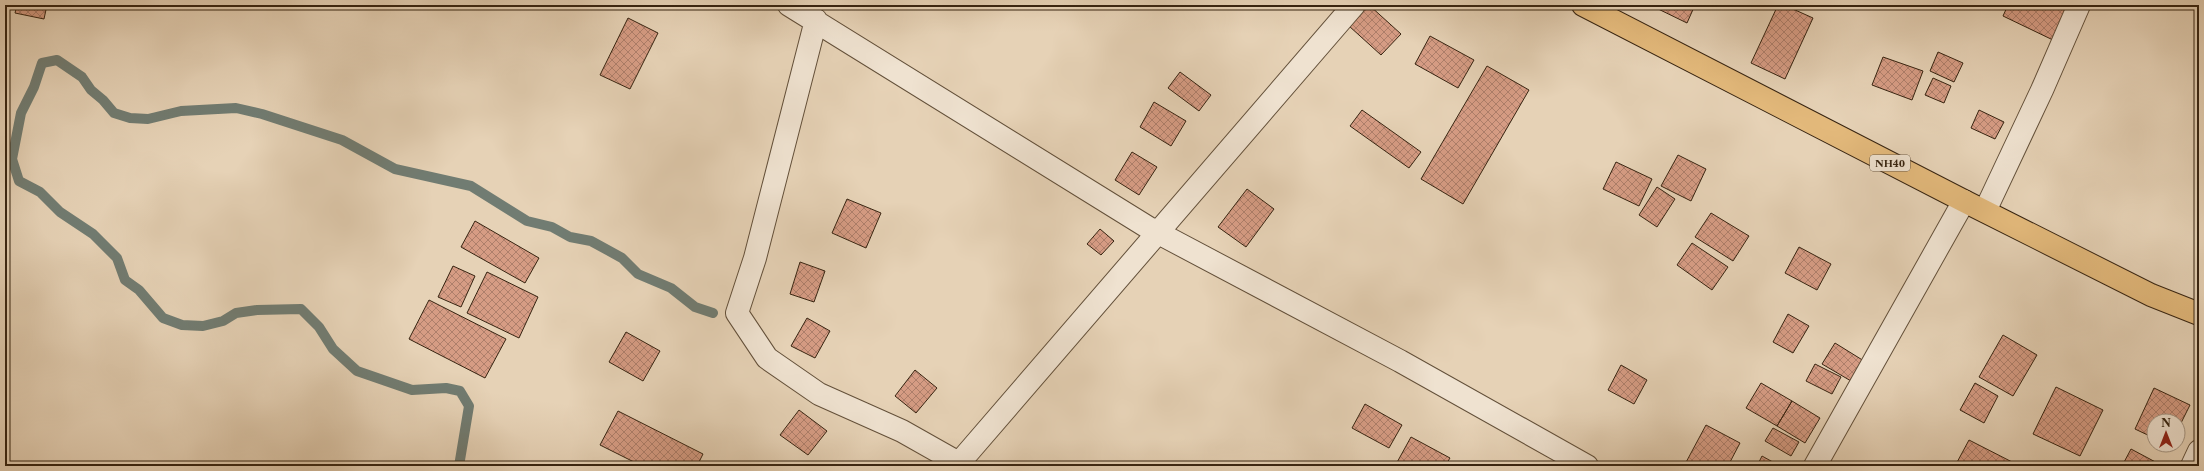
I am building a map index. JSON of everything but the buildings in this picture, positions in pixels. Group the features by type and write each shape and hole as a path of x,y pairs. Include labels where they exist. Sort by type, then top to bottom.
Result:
{"highway":[{"name":"NH40","path":"1583,5 1964,201 2151,295 2199,314"}],"street":[{"path":"789,5 816,20 1158,232 1400,361 1586,466"},
{"path":"816,20 755,258 737,313 767,358 819,394 902,431 961,464 1158,232 1354,5"},
{"path":"1985,211 2042,90 2079,5"},
{"path":"1815,466 1964,201"},
{"path":"2192,466 2199,451"}],"waterway":[{"path":"459,466 469,406 460,391 446,388 412,390 357,371 333,349 319,327 301,309 257,310 236,313 223,321 203,326 182,325 163,318 139,290 125,280 117,258 93,234 60,212 40,192 19,181 12,159 21,113 34,87 42,63 57,60 82,77 91,90 103,100 114,113 130,118 148,119 181,111 236,108 262,114 342,140 395,169 471,186 527,221 552,227 570,237 591,241 622,258 638,274 671,288 695,307 713,313"}]}
